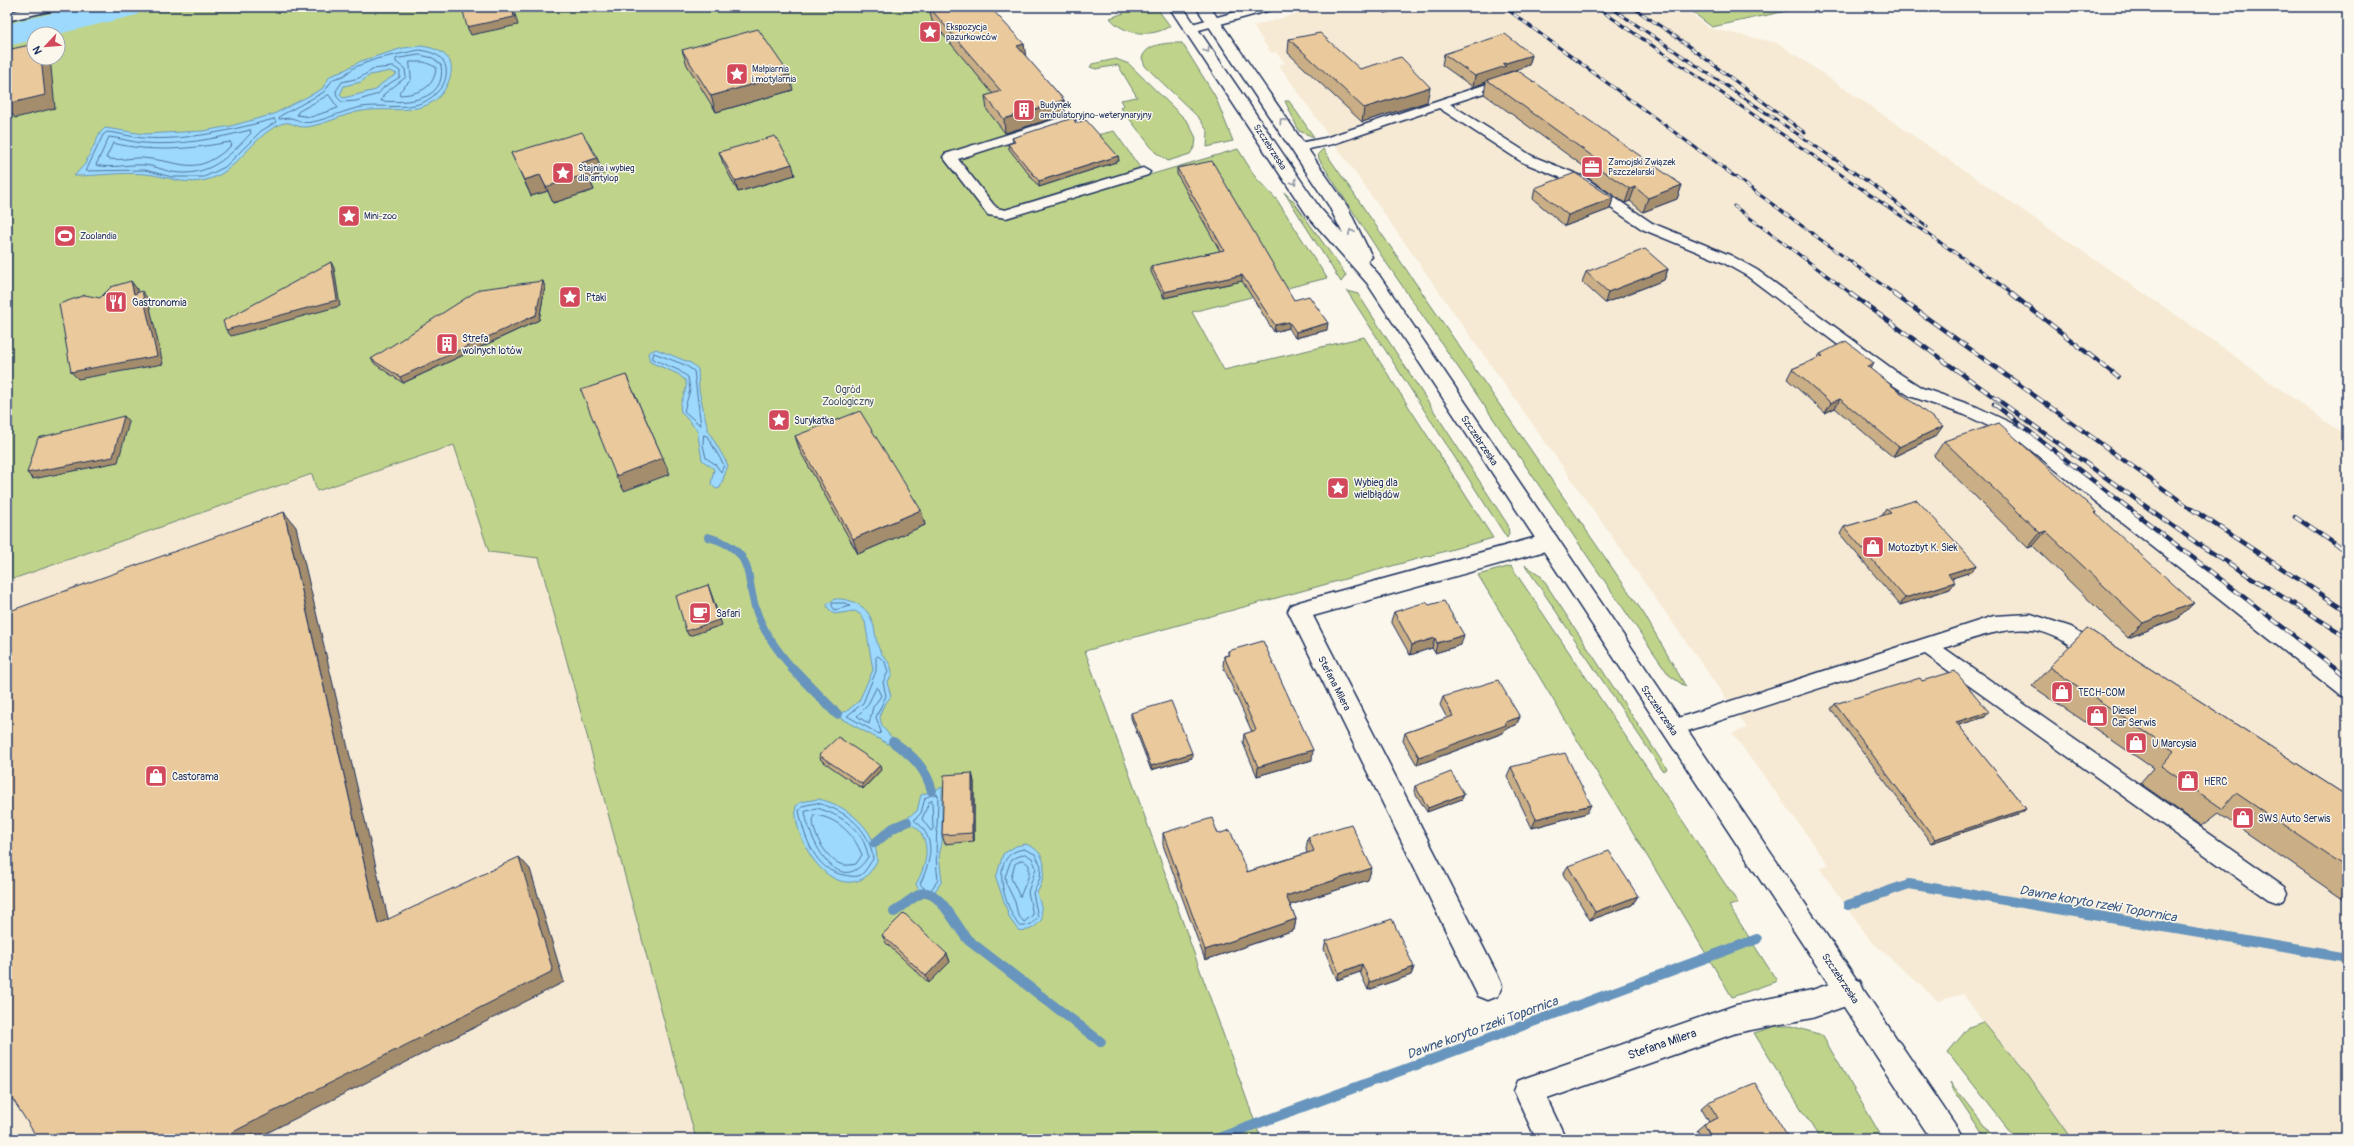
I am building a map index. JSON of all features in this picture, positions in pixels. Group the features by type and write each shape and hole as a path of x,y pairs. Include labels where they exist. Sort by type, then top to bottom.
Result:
{"street":[{"path":"7,17 25,10 48,7"},
{"name":"Szczebrzeska","path":"1176,7 1192,28 1313,211 1373,279 1948,1139"},
{"name":"Szczebrzeska","path":"1203,7 1338,206 1373,279"},
{"name":"Stefana Milera","path":"1488,986 1299,611 1548,542"},
{"name":"Stefana Milera","path":"1551,1139 1528,1091 1736,1018 1812,1004 1850,991"}],"lane":[{"path":"1192,28 1267,7"},
{"path":"1299,147 1328,140 1510,80"},
{"path":"1441,104 1527,159 1579,180 1647,226 1727,259 1752,273 1888,374 1916,392 1972,411 2024,436 2347,689"},
{"path":"1069,119 950,157 988,207 994,212 1006,214 1143,172"},
{"path":"1672,728 1994,624 2030,622 2064,632 2110,662"},
{"path":"1926,645 2276,893"}],"shaded area":[{"path":"1322,7 1682,7 1709,28 1778,43 2205,335 2347,437 2347,1139 2073,1139 2027,1074 1983,1022 1963,994 1938,1001 1870,940 1820,869 1829,865 1732,733 1747,728 1279,65 1285,63 1276,52 1271,53 1253,26"},
{"path":"454,445 489,552 539,558 696,1139 7,1139 7,581 313,474 317,491"}],"green space":[{"name":"Ogród Zoologiczny","path":"72,7 979,7 1084,138 1114,131 1146,176 1238,149 1256,178 1277,200 1327,278 1192,312 1224,370 1364,337 1493,538 1085,651 1261,1139 696,1139 539,558 489,552 454,445 317,491 312,474 7,581 7,22"},
{"path":"1118,7 1156,7 1170,26 1163,30 1147,33 1130,31 1122,28 1110,18 1124,13"},
{"path":"1686,7 1805,7 1712,27"},
{"path":"1182,43 1215,96 1233,141 1207,147 1208,132 1199,118 1145,66 1142,58 1150,48 1157,45"},
{"path":"1116,59 1129,64 1188,122 1196,138 1195,146 1190,154 1168,161 1155,152 1121,108 1124,105 1121,100 1137,97 1118,65 1096,69 1090,67 1092,64"},
{"path":"1285,101 1289,101 1314,137 1299,131"},
{"path":"1323,149 1644,614 1686,687 1669,675 1381,255 1319,159 1318,154"},
{"path":"1284,192 1294,202 1346,275 1341,282"},
{"path":"1347,291 1358,294 1508,525 1509,534 1507,538"},
{"path":"1525,565 1540,575 1667,769 1663,771"},
{"path":"1511,566 1738,903 1729,906 1777,981 1732,997 1478,575"},
{"path":"1983,1022 2027,1074 2073,1139 2016,1139 1948,1052 1969,1027"},
{"path":"1776,1026 1791,1026 1822,1035 1883,1139 1820,1139 1754,1033"},
{"path":"1950,1082 1995,1139 1986,1139 1954,1091"}],"water":[{"path":"420,46 432,48 440,51 450,63 450,77 441,95 422,107 399,110 362,111 306,127 291,123 281,124 261,137 227,170 217,176 198,182 135,174 74,176 85,164 100,133 105,128 144,134 203,131 231,126 274,114 322,89 330,76 361,61 403,48","holes":["390,71 397,74 381,84 376,90 343,98 340,95 344,86 361,82 370,75"]},
{"path":"656,349 691,363 698,369 699,390 708,430 728,465 720,488 716,489 711,484 714,469 702,460 697,430 681,412 680,408 686,389 686,381 678,374 650,362 648,353"},
{"path":"835,599 852,601 862,607 870,615 880,651 891,667 892,675 887,683 891,696 883,707 880,718 881,723 894,740 892,744 888,744 838,717 837,714 847,711 859,701 873,670 865,622 861,615 855,611 834,614 828,608 827,604"},
{"path":"942,787 942,843 939,856 942,881 933,894 922,892 916,884 922,871 926,857 926,850 923,837 919,830 907,821 907,818 917,811 921,795"},
{"path":"818,799 839,806 849,813 866,829 872,839 876,850 877,861 864,878 850,882 837,880 825,872 806,848 796,819 796,806 801,802"},
{"path":"1025,844 1033,847 1038,852 1044,864 1043,878 1037,893 1041,906 1042,919 1032,929 1018,930 1010,919 996,878 1003,854 1016,846"}],"building":[{"path":"462,7 512,7 514,17 467,27"},
{"path":"929,7 990,7 1024,44 1017,46 1064,100 1004,119 985,96 1001,91"},
{"path":"758,29 789,74 711,96 682,50"},
{"path":"1320,33 1360,69 1401,57 1430,87 1364,108 1289,39"},
{"path":"1505,34 1532,55 1503,64 1506,66 1475,76 1444,54"},
{"path":"26,46 26,66 42,66 45,95 7,104 7,50"},
{"path":"1517,70 1682,185 1648,198 1635,187 1630,189 1592,164 1599,161 1487,80"},
{"path":"1073,118 1076,123 1086,120 1118,156 1039,181 1008,144 1015,142 1012,138"},
{"path":"582,132 597,158 581,163 587,174 546,187 540,175 524,180 511,153"},
{"path":"775,136 792,164 735,181 719,152"},
{"path":"1212,161 1294,300 1309,296 1328,323 1296,332 1289,322 1275,325 1242,275 1164,292 1151,266 1224,250 1177,168"},
{"path":"1575,173 1613,198 1568,215 1535,188"},
{"path":"1645,249 1668,269 1608,292 1586,272"},
{"path":"331,262 337,300 226,330 223,321"},
{"path":"131,281 134,294 142,291 157,356 71,372 59,304 85,295 100,298 111,287"},
{"name":"Strefa wolnych lotów","path":"543,281 536,315 400,377 371,359 480,289"},
{"path":"1846,341 1874,363 1867,366 1943,426 1899,447 1840,399 1831,403 1792,369 1823,356 1820,354"},
{"path":"626,375 663,458 616,476 581,390"},
{"path":"860,411 921,510 853,539 795,436"},
{"path":"124,416 113,457 27,473 38,438"},
{"path":"1999,423 2194,603 2143,623 2046,531 2040,533 1944,441"},
{"path":"1917,500 1977,565 1948,574 1955,582 1905,598 1844,527 1891,513 1886,509"},
{"path":"284,512 378,924 519,857 553,971 219,1139 38,1139 7,1090 7,612"},
{"name":"Safari","path":"708,585 719,620 686,631 676,596"},
{"path":"1444,601 1464,635 1437,643 1435,638 1412,645 1394,612 1426,602 1429,605"},
{"path":"2087,628 2347,796 2347,868 2236,793 2223,809 2161,766 2174,751 2049,667"},
{"path":"1263,641 1313,750 1258,767 1244,734 1256,730 1224,656 1230,655 1228,651"},
{"path":"1955,671 1989,712 1956,722 2026,809 1935,839 1835,704 1920,678 1922,681"},
{"path":"1498,680 1520,717 1505,722 1506,725 1419,757 1405,733 1453,716 1443,697"},
{"path":"1171,701 1192,753 1151,766 1131,713"},
{"path":"838,737 880,765 862,784 819,755"},
{"path":"1565,753 1591,805 1536,819 1511,767"},
{"path":"1451,772 1464,794 1428,808 1415,786"},
{"path":"972,773 972,833 942,835 944,775"},
{"path":"1212,818 1218,834 1230,830 1247,872 1314,851 1308,837 1351,824 1372,868 1286,896 1296,919 1205,950 1163,833"},
{"path":"1609,851 1638,896 1595,912 1568,866"},
{"path":"904,913 947,954 926,976 882,935"},
{"path":"1392,919 1414,967 1370,982 1362,964 1339,973 1326,941"},
{"path":"1755,1083 1789,1139 1712,1139 1704,1124 1718,1118 1708,1102"},
{"path":"1490,1133 1493,1139 1478,1139"}],"waterway":[{"path":"7,35 124,7"},
{"path":"708,537 725,543 736,550 743,559 747,568 754,604 759,618 774,645 793,669"},
{"path":"792,668 837,714"},
{"path":"893,742 912,757 922,769 932,791"},
{"path":"875,843 893,828 907,822"},
{"name":"Dawne koryto rzeki Topornica","path":"1848,905 1909,884 2347,958"},
{"path":"894,912 919,894 929,893 942,903 968,940 1101,1042"},
{"name":"Dawne koryto rzeki Topornica","path":"1216,1139 1757,939"}],"railway":[{"path":"1504,7 1896,295"},
{"path":"1596,7 1992,278 2013,295"},
{"path":"1610,7 1883,192 1927,227"},
{"path":"1632,7 1675,36 1805,133"},
{"path":"1734,206 1853,295"},
{"path":"1851,294 2198,544 2347,637"},
{"path":"1894,294 2190,508 2347,611"},
{"path":"2012,294 2118,377"},
{"path":"1994,404 2337,669"},
{"path":"2295,517 2347,552"},
{"path":"2336,668 2347,677"}],"place":[{"name":"Ekspozycja pazurkowców","path":"930,32"},
{"name":"Małpiarnia i motylarnia","path":"737,74"},
{"name":"Budynek ambulatoryjno-weterynaryjny","path":"1024,110"},
{"name":"Zamojski Związek Pszczelarski","path":"1592,167"},
{"name":"Stajnia i wybieg dla antylop","path":"563,173"},
{"name":"Mini-zoo","path":"349,216"},
{"name":"Zoolandia","path":"65,236"},
{"name":"Ptaki","path":"570,297"},
{"name":"Gastronomia","path":"116,302"},
{"name":"Strefa wolnych lotów","path":"447,344"},
{"name":"Surykatka","path":"779,420"},
{"name":"Wybieg dla wielbłądów","path":"1338,488"},
{"name":"Motozbyt K. Siek","path":"1873,547"},
{"name":"Safari","path":"700,613"},
{"name":"TECH-COM","path":"2062,692"},
{"name":"Diesel Car Serwis","path":"2097,716"},
{"name":"U Marcysia","path":"2136,743"},
{"name":"Castorama","path":"156,776"},
{"name":"HERC","path":"2188,781"},
{"name":"SWS Auto Serwis","path":"2243,818"}]}
